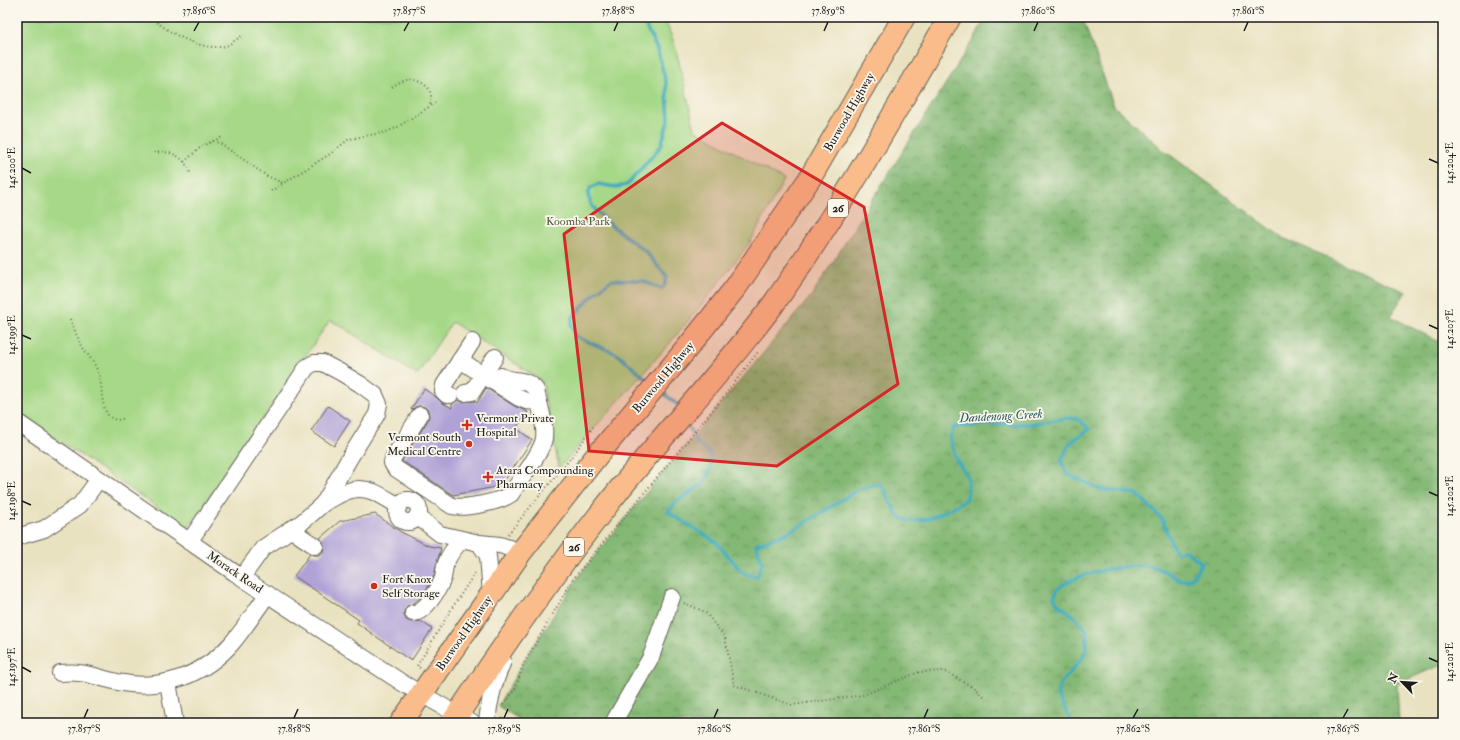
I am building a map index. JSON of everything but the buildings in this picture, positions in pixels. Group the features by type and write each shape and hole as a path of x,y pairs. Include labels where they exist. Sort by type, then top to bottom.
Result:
{"highway":[{"name":"Burwood Highway","path":"401,723 421,694 425,671 491,594 521,552 736,286 794,204 904,17"},
{"name":"26","path":"460,720 498,653 575,546 662,454 714,393 740,348 772,305 829,222 881,138 950,17"}],"street":[{"path":"472,342 444,385 443,390 447,395 472,392 495,357"},
{"path":"460,360 519,398 526,401 538,402"},
{"path":"189,542 307,367 314,363 323,363 360,384 375,395 378,404 377,414 324,503 301,523 263,548 238,575"},
{"path":"420,419 404,446 393,458 392,463 395,468 452,506 460,508 504,499 511,494 540,449 544,440 544,430 536,390 533,385 523,380 511,380 501,376"},
{"name":"Morack Road","path":"17,422 238,575 460,720"},
{"path":"17,537 44,530 80,505 99,479"},
{"path":"410,507 422,485"},
{"path":"238,575 256,545 268,535 296,516 353,489 373,491 410,507 440,534 478,543 500,545 521,552"},
{"path":"290,529 315,546"},
{"path":"413,613 422,611 437,590 443,578 446,563 444,546 440,534"},
{"path":"446,563 454,549 462,540"},
{"path":"478,543 488,556 491,594"},
{"path":"60,673 81,672 112,681 138,685 168,682 185,677 200,670 219,656 232,643 268,594"},
{"path":"613,723 651,657 672,597"},
{"path":"487,723 493,686 502,661 498,653"},
{"path":"168,682 175,723"}],"path":[{"path":"151,17 170,31 198,44 210,47 228,45 244,35"},
{"path":"392,87 406,80 412,80 423,84 430,92 432,98 429,107"},
{"path":"271,191 330,154 349,139 386,132 435,103"},
{"path":"184,162 202,146 222,137"},
{"path":"213,141 222,144 267,176 283,183"},
{"path":"154,153 162,151 170,152 178,156 184,162 190,173"},
{"path":"70,319 78,337 97,368 100,376 105,408 108,415 112,419 120,420 124,418"},
{"path":"498,708 502,706 515,690 523,665 573,579 662,454 714,393"},
{"path":"672,597 705,612 725,637 734,684 792,705 862,695 919,672 944,671 973,687 985,698"}],"highlighted area":[{"path":"722,123 864,207 898,384 777,466 589,451 564,234"}],"green space":[{"name":"Koomba Park","path":"17,17 664,17 675,46 695,130 784,180 749,244 669,344 559,468 542,381 452,322 417,375 330,320 188,528 17,412"},
{"path":"986,17 1082,17 1114,106 1162,149 1283,238 1406,292 1390,316 1443,344 1443,664 1397,684 1399,723 525,723 498,706 524,661 581,573 812,295 974,39"}],"waterway":[{"name":"Dandenong Creek","path":"641,17 657,49 666,82 669,118 661,146 627,185 616,187 598,184 590,188 588,196 592,206 607,222 645,251 667,277 665,285 661,289 643,281 611,280 595,293 572,318 571,326 577,337 617,354 649,381"},
{"name":"Dandenong Creek","path":"660,390 680,407"},
{"name":"Dandenong Creek","path":"686,421 696,442 711,455 710,470 704,483 675,503 668,512 716,542 743,573 757,577 762,563 756,544 787,533 861,488 881,484 898,515 907,520 915,521 934,516 967,499 968,478 956,459 950,439 954,427 993,424 1029,424 1068,418 1078,419 1089,429 1070,443 1061,461 1067,474 1099,489 1137,494 1162,519 1172,545 1177,552 1186,551 1202,563 1191,579 1181,581 1164,571 1153,567 1131,566 1093,573 1070,581 1058,588 1054,597 1058,604 1075,617 1087,631 1086,651 1080,661 1060,684 1057,694 1072,723"}],"place":[{"name":"Vermont Private Hospital","path":"467,425"},
{"name":"Vermont South Medical Centre","path":"469,444"},
{"name":"Atara Compounding Pharmacy","path":"488,477"},
{"name":"Fort Knox Self Storage","path":"374,586"}]}
